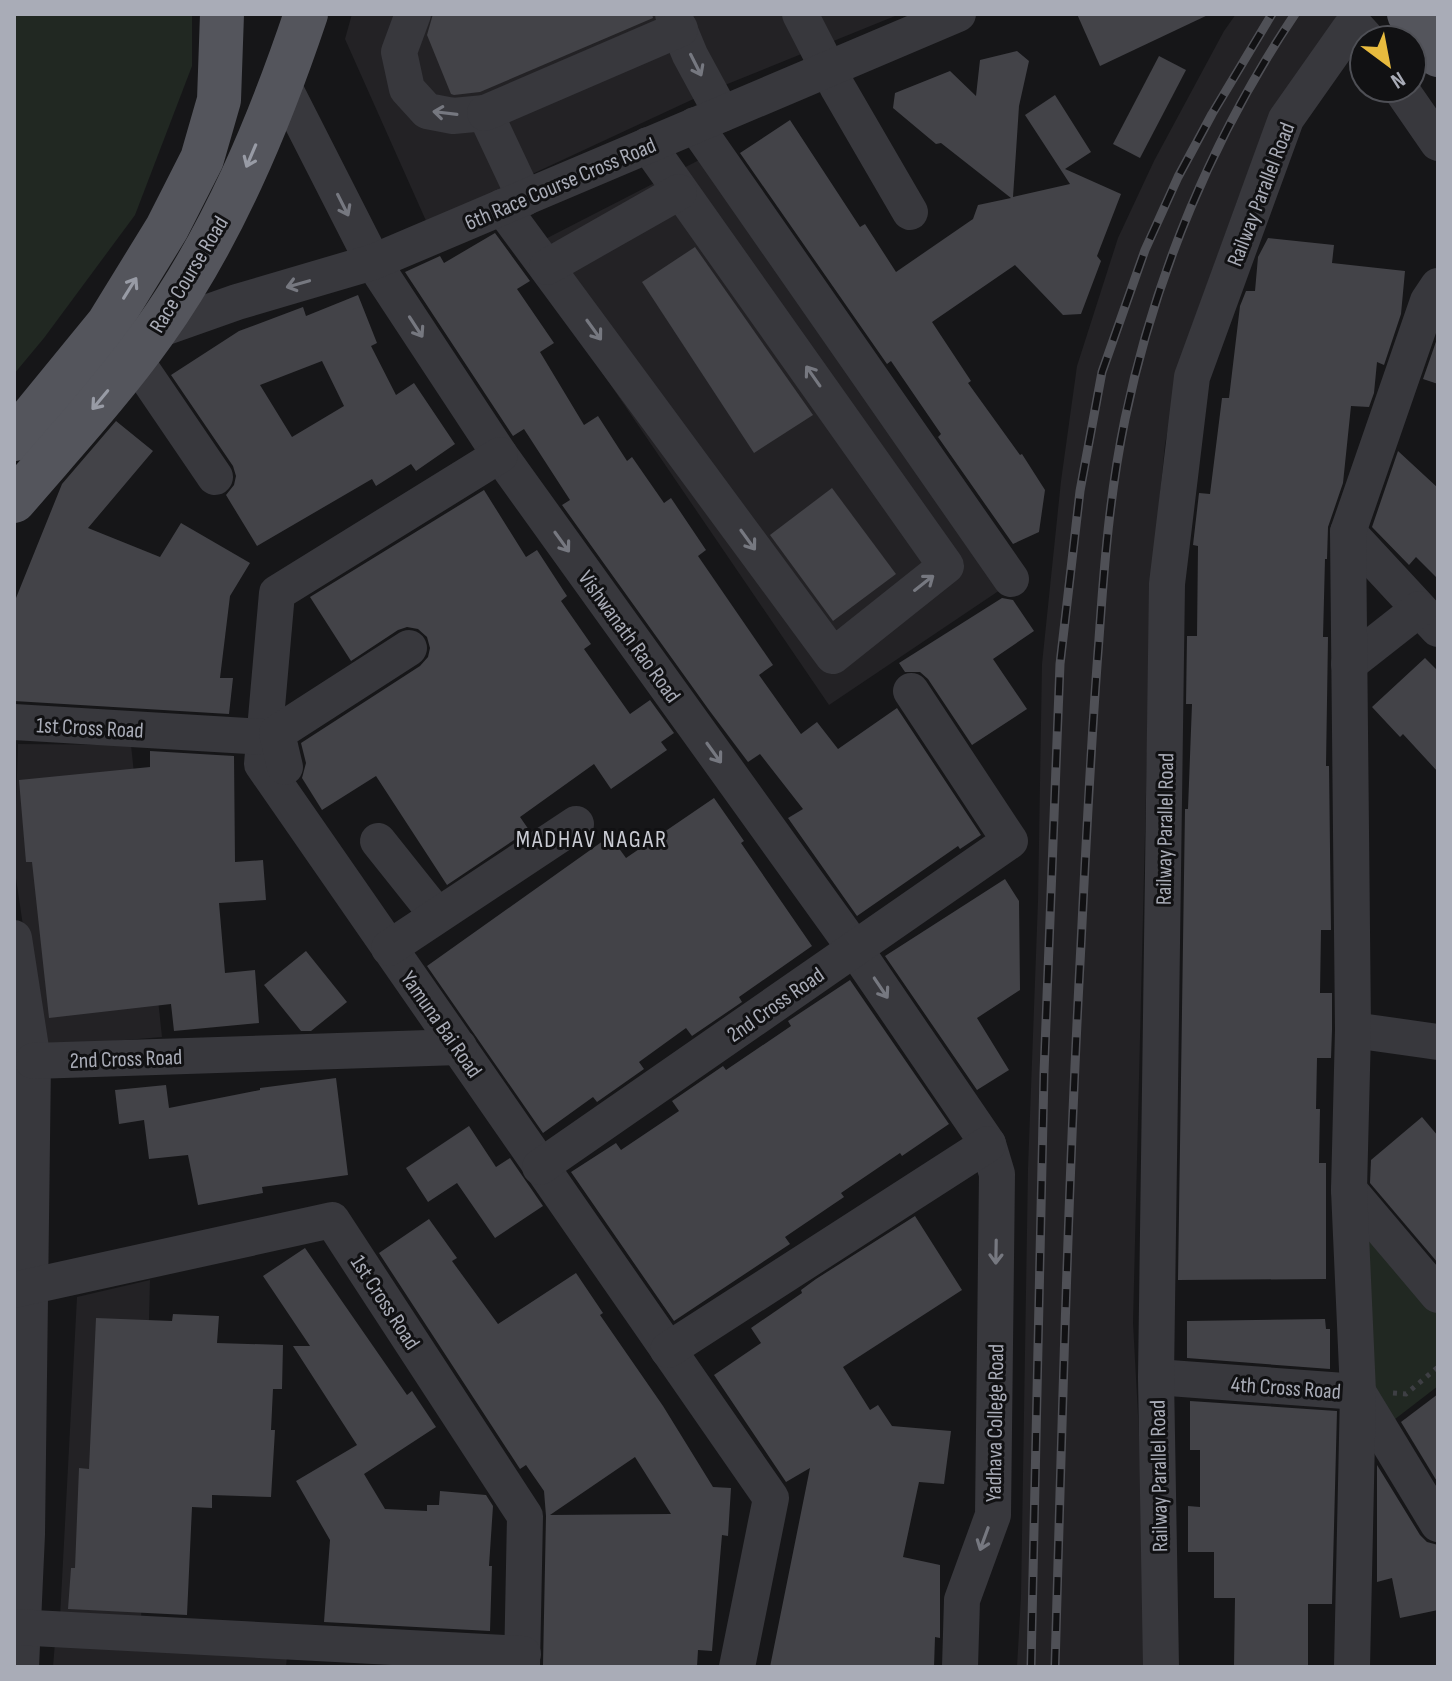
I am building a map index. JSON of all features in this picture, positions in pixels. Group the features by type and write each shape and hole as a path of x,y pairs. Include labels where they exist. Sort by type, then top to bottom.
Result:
{"main road":[{"name":"Race Course Road","path":"14,502 144,345 201,257 239,186 283,85 306,14"},
{"path":"1409,14 1438,55"},
{"name":"Race Course Road","path":"14,439 108,324 167,228 202,159 219,100 222,30"},
{"path":"222,30 283,85"}],"street":[{"path":"413,14 399,52 407,89 427,111 453,116 485,113 676,21 708,120 1011,579"},
{"path":"800,14 910,212"},
{"name":"6th Race Course Cross Road","path":"144,345 191,316 373,262 958,14"},
{"name":"Railway Parallel Road","path":"1161,1667 1156,1377 1167,584 1192,377 1286,119 1348,47"},
{"name":"Vishwanath Rao Road","path":"283,85 373,262 500,455 855,949 992,1159"},
{"path":"1411,104 1438,143"},
{"path":"485,113 514,202 547,267 833,656 946,566 648,145"},
{"path":"547,267 679,192"},
{"path":"1352,1667 1358,1392 1349,1190 1353,1030 1348,532 1428,301 1438,286"},
{"path":"144,345 215,477"},
{"name":"Yamuna Bai Road","path":"500,455 277,593 262,764 771,1498 737,1667"},
{"path":"1348,532 1428,619 1349,664"},
{"path":"278,787 289,780 277,733 409,648"},
{"name":"2nd Cross Road","path":"540,1167 1010,841 911,691"},
{"name":"1st Cross Road","path":"14,722 263,737"},
{"path":"389,948 576,824"},
{"path":"378,841 437,915"},
{"path":"14,938 33,1061 22,1288 21,1667"},
{"path":"1353,1030 1438,1042"},
{"name":"2nd Cross Road","path":"33,1061 459,1047"},
{"path":"668,1350 992,1159"},
{"name":"Yadhava College Road","path":"960,1667 962,1600 993,1515 992,1159"},
{"path":"1349,1190 1438,1295"},
{"name":"1st Cross Road","path":"22,1288 332,1220 525,1516 522,1661"},
{"name":"4th Cross Road","path":"1156,1377 1358,1392 1438,1524"},
{"path":"19,1627 522,1661"}],"path":[{"path":"1358,1392 1406,1394 1438,1367"}],"shaded area":[{"path":"14,14 192,14 192,66 135,215 14,374"},
{"path":"352,14 900,14 715,89 427,223 345,39"},
{"path":"1236,14 1343,14 1293,86 1239,196 1184,348 1165,444 1151,589 1133,1323 1142,1488 1145,1667 1017,1667 1042,664 1061,481 1077,366 1118,238 1154,161"},
{"path":"707,156 1006,586 829,705 520,252"},
{"path":"18,744 131,745 162,1037 41,1047 14,865"},
{"path":"1364,1223 1438,1313 1438,1386 1386,1426 1369,1402"},
{"path":"150,1280 141,1625 60,1618 77,1297"},
{"path":"55,1642 287,1656 286,1667 53,1667"}],"building":[{"path":"433,14 652,14 653,18 480,92 454,95 427,35"},
{"path":"1077,14 1210,14 1100,66"},
{"path":"1017,51 1029,61 1019,106 1013,197 1070,184 1025,115 1055,95 1091,152 1065,169 1121,194 1097,256 1101,261 1081,314 1063,315 1015,265 932,322 971,381 968,383 1045,490 1039,532 1013,544 938,437 941,434 891,361 887,364 740,153 790,120 860,227 865,224 896,272 973,219 978,205 1011,198 941,143 936,144 893,108 895,93 950,71 976,96 980,60"},
{"path":"1159,56 1186,70 1140,158 1113,144"},
{"path":"495,233 530,281 517,289 554,343 540,352 584,425 598,416 627,461 632,457 664,503 671,498 706,550 698,556 773,665 759,675 801,734 817,722 838,749 897,708 981,835 960,849 958,846 857,916 788,818 803,809 760,754 748,762 709,710 562,505 570,500 524,429 513,436 405,272 440,256 444,263"},
{"path":"1268,238 1334,245 1332,263 1405,271 1401,314 1384,365 1377,362 1374,393 1369,407 1351,406 1343,483 1328,527 1325,559 1323,637 1328,637 1326,766 1329,766 1331,930 1321,930 1320,993 1332,993 1332,1030 1331,1058 1317,1058 1316,1109 1320,1109 1319,1163 1326,1163 1326,1279 1178,1280 1185,809 1188,809 1192,704 1186,704 1187,636 1197,636 1198,546 1193,545 1199,493 1210,494 1222,398 1229,398 1240,306 1246,291 1255,291 1258,257"},
{"path":"695,247 813,415 754,453 642,282"},
{"path":"358,295 377,343 371,346 396,395 414,383 455,444 416,471 411,464 376,486 372,479 257,546 226,495 234,485 236,476 233,466 171,375 239,331 303,307 306,316","holes":["322,361 344,406 292,437 260,385"]},
{"path":"1438,336 1438,384 1423,379"},
{"path":"116,421 153,451 88,528 160,557 181,523 250,563 230,596 220,678 233,678 229,714 14,701 14,603 62,484"},
{"path":"1398,451 1438,488 1438,579 1416,557 1409,565 1372,527"},
{"path":"832,488 896,574 833,621 770,535"},
{"path":"484,490 526,557 537,550 567,596 561,601 591,644 584,649 630,714 650,700 674,733 661,742 667,750 611,789 594,764 520,817 529,830 447,885 376,776 322,810 302,778 306,763 301,743 420,666 428,657 430,648 427,637 418,629 407,627 351,661 310,597"},
{"path":"1002,598 1013,600 1034,631 993,659 1027,709 972,745 928,679 920,672 905,672 899,663"},
{"path":"1425,658 1438,671 1438,772 1403,734 1400,737 1372,707"},
{"path":"150,751 234,756 235,862 263,860 266,900 219,903 225,973 255,970 259,1023 174,1031 171,1004 49,1018 32,862 26,862 19,780 150,767"},
{"path":"714,798 812,946 739,997 742,1002 692,1036 686,1028 639,1062 644,1069 597,1102 593,1097 543,1133 427,966 610,836 626,858"},
{"path":"1005,879 1019,901 1020,990 977,1018 1009,1070 977,1090 885,956"},
{"path":"306,951 347,1002 311,1031 301,1031 264,985"},
{"path":"850,980 949,1124 841,1193 844,1197 785,1237 790,1244 674,1321 571,1172 616,1143 621,1150 679,1111 672,1101 723,1066 726,1070 791,1026 788,1021"},
{"path":"336,1078 348,1175 262,1187 263,1193 198,1205 188,1155 149,1159 144,1120 119,1124 115,1090 166,1085 169,1108 260,1088"},
{"path":"1422,1117 1438,1136 1438,1263 1370,1183 1371,1160"},
{"path":"469,1126 496,1167 510,1158 543,1206 495,1238 457,1183 428,1202 406,1168"},
{"path":"915,1216 962,1290 843,1367 870,1410 878,1405 892,1426 951,1431 944,1484 919,1482 903,1557 940,1565 940,1638 935,1637 934,1667 770,1667 810,1468 786,1482 714,1375 761,1343 751,1328 802,1293 801,1290 816,1279"},
{"path":"429,1219 457,1258 452,1261 498,1324 576,1273 603,1313 600,1315 663,1406 713,1487 731,1488 728,1536 722,1535 712,1651 698,1650 697,1667 543,1665 544,1491 526,1465 520,1469 379,1253","holes":["635,1457 671,1514 550,1515"]},
{"path":"305,1248 407,1395 412,1391 436,1427 364,1474 385,1509 427,1511 427,1505 439,1505 440,1491 486,1495 493,1506 489,1566 492,1566 490,1631 324,1622 330,1540 296,1481 357,1445 293,1346 310,1346 263,1276"},
{"path":"173,1314 219,1316 217,1343 283,1345 282,1389 273,1389 271,1430 275,1430 271,1497 212,1495 212,1508 192,1507 187,1615 68,1609 71,1568 75,1568 79,1468 89,1469 96,1318 172,1321"},
{"path":"1325,1319 1326,1329 1330,1329 1330,1369 1187,1358 1187,1321"},
{"path":"1438,1394 1438,1483 1401,1422"},
{"path":"1190,1401 1337,1411 1332,1604 1308,1604 1308,1667 1234,1667 1235,1598 1214,1598 1214,1552 1188,1552 1188,1506 1200,1507 1200,1450 1190,1450"},
{"path":"1377,1465 1420,1535 1427,1542 1438,1545 1438,1610 1400,1618 1392,1578 1377,1582"}],"railway":[{"path":"1031,1667 1044,1073 1060,664 1080,491 1102,372 1145,250 1178,177 1272,14"},
{"path":"1055,1667 1076,1034 1103,584 1115,473 1138,365 1170,260 1190,208 1238,108 1295,14"}],"district":[{"name":"MADHAV NAGAR","path":"592,839"}]}
